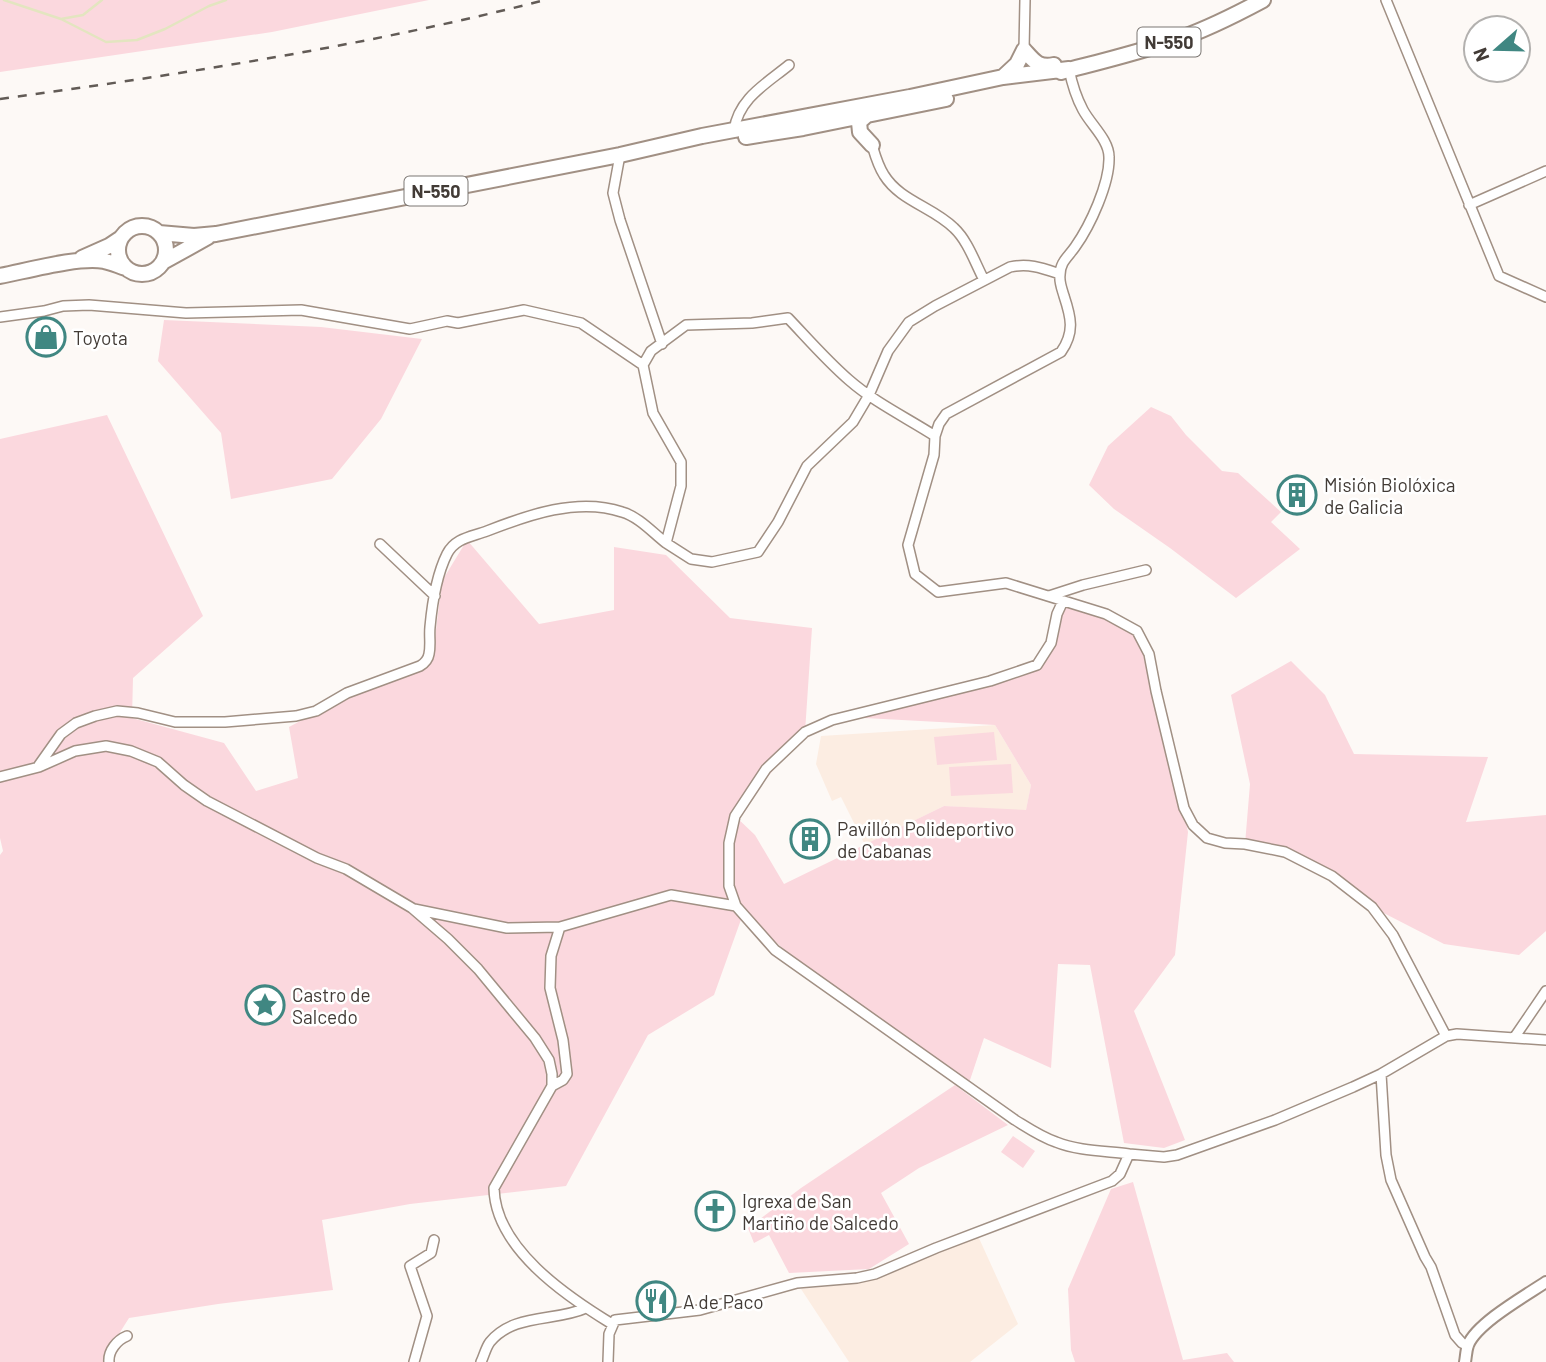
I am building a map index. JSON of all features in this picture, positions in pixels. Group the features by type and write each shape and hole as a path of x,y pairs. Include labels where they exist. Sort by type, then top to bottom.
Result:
{"highway":[{"name":"N-550","path":"657,148 720,141 838,121 866,126 891,111 1123,56 1177,40 1263,0"},
{"path":"1003,77 1017,64 1024,50 1035,62 1045,66 1177,40"},
{"name":"N-550","path":"74,262 109,246 136,226 149,227 159,233 194,236 216,234 1003,77 1069,69"},
{"path":"866,126 871,110 926,99 958,87"},
{"path":"775,122 813,120 860,111 872,145"},
{"path":"159,233 166,245 163,262"},
{"name":"N-550","path":"0,276 74,262 104,261 133,273 148,274 163,262 216,234"},
{"path":"121,238 118,254 125,268"}],"street":[{"path":"1024,50 1025,0"},
{"path":"1386,0 1499,276 1546,297"},
{"path":"734,130 736,118 758,88 789,65"},
{"path":"1069,69 1074,92 1084,113 1110,154 1101,196 1090,222 1063,261 1060,274 1060,285 1069,311 1071,328 1068,342 1061,352 946,414 939,424 934,455 908,545 915,574 938,592 1006,583 1106,614 1137,631 1149,654 1184,808 1193,825 1207,838 1284,852 1332,876 1372,907 1393,935 1446,1036"},
{"path":"872,145 878,166 885,178 897,191 955,229 969,249 984,280"},
{"path":"620,155 613,193 662,344"},
{"path":"1469,205 1546,171"},
{"path":"39,767 61,734 76,723 95,716 117,711 175,722 225,722 296,716 316,711 347,693 420,667 430,652 429,628 440,571 452,544 519,519 577,507 597,507 634,516 666,543 691,559 712,562 758,552 778,522 807,466 853,422 869,395 888,351 909,322 1010,267 1034,265 1060,274"},
{"path":"0,317 63,306 89,305 186,313 301,310 410,330 447,321 458,323 524,310 581,323 643,365"},
{"path":"666,543 681,486 681,462 653,414 643,365 651,351 686,325 752,323 788,318 850,382 935,436"},
{"path":"380,544 435,596"},
{"path":"1049,596 1146,570"},
{"path":"1063,601 1057,614 1051,643 1037,665 963,688 832,720 805,732 766,769 735,816 729,843 729,886 736,906 775,950 1039,1135 1070,1146 1129,1154 1164,1157 1177,1155 1275,1119 1381,1074 1446,1036 1457,1034 1546,1040"},
{"path":"0,777 39,767 75,751 106,746 131,751 158,762 184,785 208,801 317,858 346,869 412,908 448,939 478,969 535,1038 549,1059 552,1074 552,1086 494,1188 494,1199 499,1213 514,1244 545,1276 576,1302 612,1324"},
{"path":"412,908 508,928 560,927 671,895 736,906"},
{"path":"552,1086 563,1080 567,1074 550,988 551,956 560,927"},
{"path":"1514,1038 1546,991"},
{"path":"1381,1074 1386,1156 1391,1180 1431,1267 1455,1335 1468,1346"},
{"path":"608,1362 607,1342 615,1320 700,1310 797,1283 874,1274 1112,1181 1120,1174 1129,1154"},
{"path":"414,1362 428,1316 410,1266 430,1254 434,1240"},
{"path":"1465,1362 1468,1346 1482,1326 1546,1282"},
{"path":"481,1362 489,1343 501,1332 519,1322 573,1314 586,1308"},
{"path":"109,1362 115,1345 127,1336"}],"shaded area":[{"path":"0,0 429,0 272,32 0,72"},
{"path":"164,320 321,327 422,339 381,419 332,479 231,499 221,433 158,361"},
{"path":"1151,407 1171,416 1222,471 1238,473 1281,512 1271,522 1300,549 1236,598 1114,509 1089,485 1108,446"},
{"path":"107,415 203,616 133,678 132,718 224,743 256,791 298,778 289,727 349,695 432,662 442,581 467,540 539,624 614,610 614,547 666,555 730,618 812,628 805,732 735,816 755,835 784,884 944,806 1026,810 1031,785 995,725 846,717 1037,665 1063,601 1137,631 1171,751 1188,832 1175,955 1134,1011 1185,1140 1164,1148 1124,1143 1090,965 1058,964 1051,1068 984,1038 968,1086 829,988 743,914 714,995 648,1035 566,1186 410,1204 322,1220 333,1290 129,1318 105,1356 105,1362 0,1362 0,855 3,851 0,838 0,439"},
{"path":"1291,661 1325,695 1354,754 1488,757 1466,822 1546,815 1546,931 1519,955 1444,944 1372,907 1332,876 1285,852 1245,844 1250,784 1231,695"},
{"path":"995,725 1031,785 1026,811 944,806 865,845 841,797 832,801 816,764 821,736"},
{"path":"994,732 997,760 937,765 934,737"},
{"path":"1011,764 1013,793 951,796 949,767"},
{"path":"955,1085 1008,1125 919,1168 881,1193 909,1244 869,1269 789,1273 769,1235 754,1243 748,1228 801,1188"},
{"path":"1013,1136 1035,1151 1023,1168 1001,1152"},
{"path":"1133,1182 1183,1360 1227,1353 1234,1362 1075,1362 1071,1350 1068,1289 1111,1189"},
{"path":"978,1236 1018,1324 970,1362 849,1362 801,1289 874,1279"}],"waterway":[{"path":"4,0 61,19 83,15 102,0"},
{"path":"61,19 106,42 137,40 226,0"}],"railway":[{"path":"0,99 342,45 545,0"}],"place":[{"name":"Toyota","path":"46,337"},
{"name":"Misión Biolóxica de Galicia","path":"1297,495"},
{"name":"Pavillón Polideportivo de Cabanas","path":"810,839"},
{"name":"Castro de Salcedo","path":"265,1005"},
{"name":"Igrexa de San Martiño de Salcedo","path":"715,1211"},
{"name":"A de Paco","path":"656,1301"}]}
